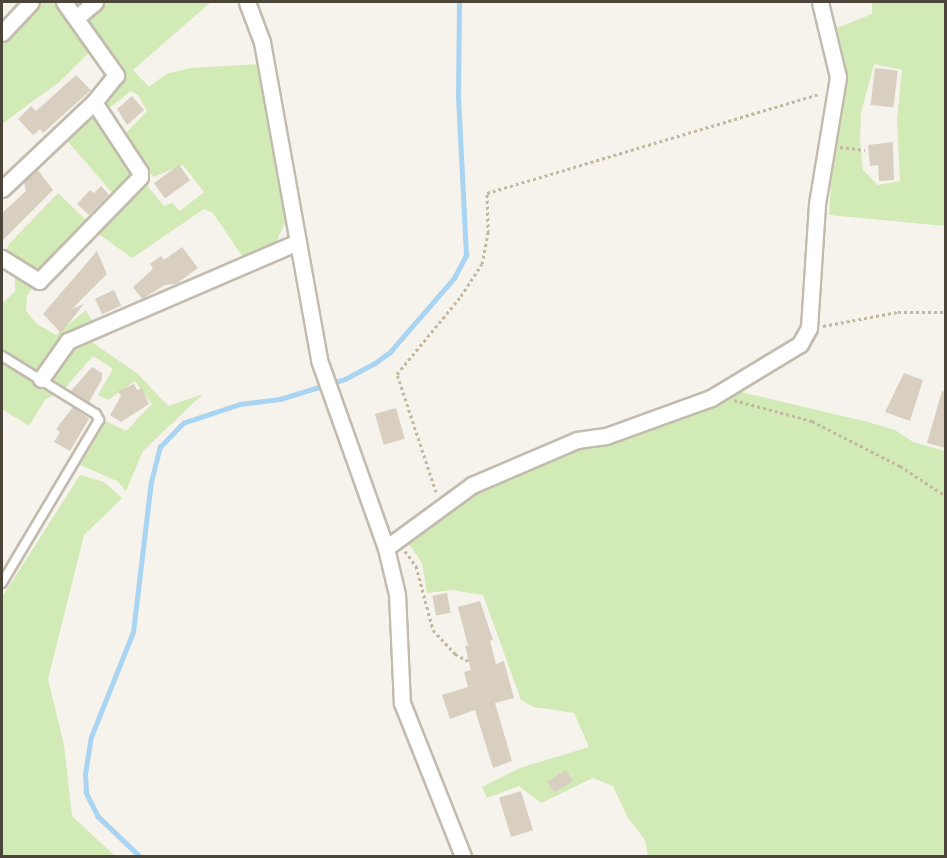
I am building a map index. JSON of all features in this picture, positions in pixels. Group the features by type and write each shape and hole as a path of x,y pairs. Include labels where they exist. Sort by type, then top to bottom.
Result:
{"street":[{"path":"2,33 31,2"},
{"path":"2,189 94,102 116,75 64,2"},
{"path":"76,18 95,2"},
{"path":"248,2 262,42 296,243 321,368 330,398 392,544 398,594 402,704 463,856"},
{"path":"392,544 441,505 472,485 577,440 606,436 723,392 753,370 800,344 809,328 817,204 836,90 836,59 820,2"},
{"path":"2,258 39,281 140,177 94,102"},
{"path":"41,379 68,341 296,243"}],"lane":[{"path":"2,583 99,420 96,414 41,379 3,360"}],"path":[{"path":"441,505 397,374 462,296 482,264 488,233 487,193 836,90"},
{"path":"828,142 865,150"},
{"path":"809,328 898,312 945,312"},
{"path":"723,392 746,404 812,421 900,466 945,496"},
{"path":"392,544 416,566 425,611 433,630 455,654 468,661"}],"green space":[{"path":"37,2 59,2 92,50 59,82 2,124 2,41"},
{"path":"103,2 211,2 133,70 149,87 166,74 190,68 260,64 286,220 275,245 244,259 213,213 204,209 132,258 97,233 143,181 164,206 172,203 180,211 204,192 183,165 153,177 124,135 147,111 138,95 131,91 107,110 105,107 104,102 124,76 88,21 89,13"},
{"path":"872,2 945,2 945,226 829,215 833,156 846,74 837,28 872,14","holes":["874,64 902,70 897,120 900,181 878,185 863,170 860,141 861,113"]},
{"path":"87,117 97,117 132,168 131,175 113,194 65,138"},
{"path":"58,193 87,221 47,266 27,296 26,311 37,324 56,335 86,310 93,323 89,340 138,374 168,406 203,394 143,451 126,491 117,481 80,465 106,421 126,431 152,404 135,381 108,400 98,395 113,369 93,356 66,387 45,400 29,426 2,409 2,304 15,291 15,279 5,255 9,244"},
{"path":"737,391 868,422 895,430 913,442 945,451 945,856 648,856 645,840 628,818 613,786 593,778 541,803 519,786 487,798 482,787 520,768 589,747 574,713 534,707 521,700 483,595 451,590 427,593 422,563 406,540 473,491 579,445"},
{"path":"80,475 104,482 122,498 84,535 48,679 64,745 72,816 115,856 2,856 2,597"}],"building":[{"path":"875,68 898,71 893,108 870,105"},
{"path":"76,75 91,90 43,133 40,129 33,135 18,119 31,106 36,111"},
{"path":"132,96 144,110 127,125 117,109"},
{"path":"893,142 894,180 879,181 878,165 870,166 868,145"},
{"path":"179,165 190,180 165,199 154,183"},
{"path":"37,169 53,190 2,241 2,213 26,191 24,182"},
{"path":"101,186 109,195 89,215 77,204 90,190 94,193"},
{"path":"182,247 198,268 176,284 165,285 142,299 133,287 153,269 150,264 161,256 164,260"},
{"path":"97,251 107,274 72,309 84,304 61,333 43,314"},
{"path":"114,290 121,305 102,314 95,299"},
{"path":"92,367 102,373 102,379 89,402 71,391"},
{"path":"904,373 923,380 910,421 885,412"},
{"path":"134,384 137,390 142,388 149,404 121,422 110,415 121,396 118,391"},
{"path":"942,391 945,392 945,448 927,443"},
{"path":"73,407 89,419 70,451 54,442 60,432 56,429"},
{"path":"396,408 405,439 384,445 375,414"},
{"path":"447,593 451,613 436,615 432,596"},
{"path":"480,601 493,640 490,641 496,664 504,661 514,698 495,703 512,761 493,768 475,710 450,719 442,695 468,687 464,672 471,670 465,646 468,646 458,607"},
{"path":"566,770 573,781 554,793 547,782"},
{"path":"521,791 533,830 511,837 499,798"}],"waterway":[{"path":"139,856 98,817 86,793 85,774 91,737 133,632 151,482 160,447 183,423 240,404 280,399 345,379 375,363 390,352 454,278 466,255 458,97 459,2"}]}
